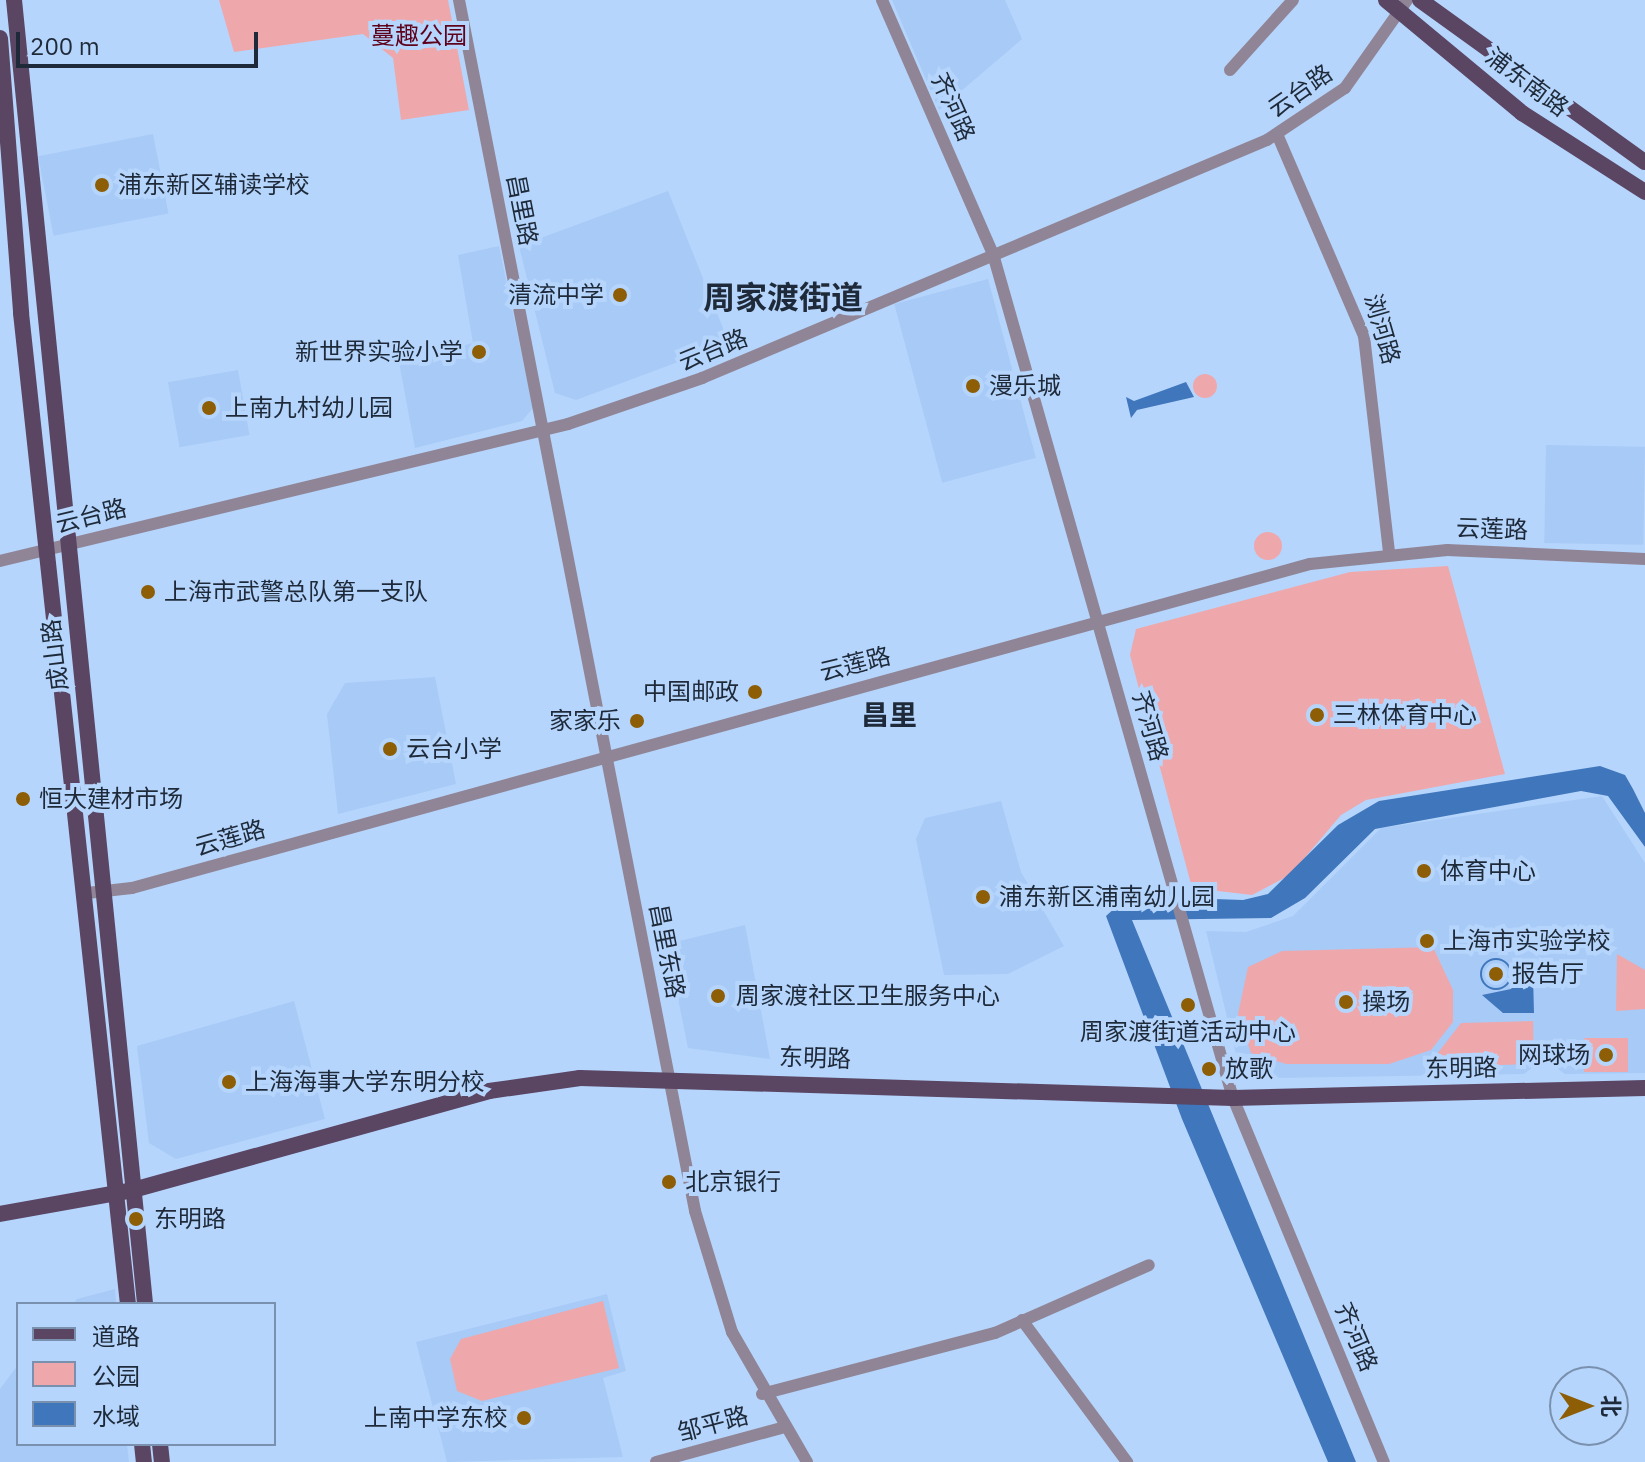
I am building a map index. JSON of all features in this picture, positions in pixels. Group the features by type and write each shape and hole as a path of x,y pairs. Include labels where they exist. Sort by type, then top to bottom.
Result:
{"main road":[{"name":"成山路","path":"14,0 87,893 128,1302"},
{"name":"浦东南路","path":"1386,0 1404,6 1522,113 1645,192"},
{"name":"浦东南路","path":"1420,0 1645,162"},
{"name":"成山路","path":"0,38 21,313 58,547 106,892 145,1302"},
{"name":"东明路","path":"0,1214 133,1190 489,1091 580,1078 668,1076 1233,1098 1645,1088"}],"street":[{"name":"昌里路","path":"459,0 543,428"},
{"name":"齐河路","path":"882,0 993,254 1233,1098 1384,1462"},
{"path":"1230,70 1293,0"},
{"name":"云台路","path":"0,561 543,428 663,394 1277,134 1345,88 1404,6"},
{"name":"浏河路","path":"1277,134 1364,336 1389,552"},
{"name":"昌里东路","path":"543,428 668,1076 716,1291 762,1394 781,1428 807,1462"},
{"name":"云莲路","path":"87,893 106,892 1310,564 1389,552 1645,559"},
{"path":"762,1394 1022,1320 1149,1265"},
{"path":"1022,1320 1127,1462"},
{"name":"邹平路","path":"656,1462 781,1428"}],"shaded area":[{"path":"892,0 1005,0 1022,39 939,110"},
{"name":"浦东新区辅读学校","path":"153,134 168,214 54,236 38,156"},
{"name":"清流中学","path":"668,191 729,343 576,400 555,393 519,246"},
{"name":"新世界实验小学","path":"499,246 533,408 522,421 415,448 399,362 473,343 458,255"},
{"name":"漫乐城","path":"988,279 1036,458 942,483 894,304"},
{"name":"上南九村幼儿园","path":"238,370 249,435 180,447 168,382"},
{"path":"1546,445 1645,447 1643,545 1544,543"},
{"name":"云台小学","path":"435,677 456,784 338,814 327,714 345,683"},
{"name":"上海市实验学校","path":"1602,796 1645,863 1645,1073 1565,1074 1544,1059 1524,1074 1277,1078 1237,1058 1206,931 1246,932 1293,916 1381,828"},
{"name":"浦东新区浦南幼儿园","path":"1001,801 1021,872 1064,946 1008,974 944,975 916,839 925,818"},
{"name":"周家渡社区卫生服务中心","path":"745,925 770,1059 688,1048 667,944"},
{"name":"上海海事大学东明分校","path":"294,1001 325,1119 176,1159 149,1143 137,1046"},
{"path":"115,1289 116,1302 75,1302"},
{"name":"上南中学东校","path":"607,1294 626,1371 603,1378 623,1457 447,1462 416,1342"},
{"path":"16,1368 16,1446 127,1446 129,1462 0,1462 0,1389"}],"green space":[{"name":"蔓趣公园","path":"219,0 448,0 469,110 401,120 393,58 363,34 234,52"},
{"path":"1205,374 1213,378 1217,386 1213,394 1205,398 1197,394 1193,386 1197,378"},
{"path":"1268,532 1278,536 1282,546 1278,556 1268,560 1258,556 1254,546 1258,536"},
{"name":"三林体育中心","path":"1448,566 1505,774 1366,800 1341,815 1290,875 1252,895 1192,888 1130,655 1136,629 1350,572"},
{"name":"操场","path":"1433,947 1453,990 1453,1022 1431,1050 1389,1064 1286,1064 1251,1053 1238,1014 1248,967 1282,951"},
{"path":"1617,954 1645,970 1645,1009 1616,1011"},
{"path":"1533,1021 1534,1064 1427,1067 1461,1023"},
{"name":"网球场","path":"1584,1038 1628,1038 1628,1072 1584,1072"},
{"path":"603,1301 619,1368 482,1401 457,1391 450,1359 461,1339"}],"water":[{"path":"1186,382 1194,397 1137,410 1131,418 1126,397 1134,401"},
{"path":"1600,766 1625,775 1633,789 1645,813 1645,847 1608,796 1581,791 1375,829 1305,898 1271,918 1132,920 1356,1462 1328,1462 1182,1119 1106,916 1128,896 1243,900 1268,894 1338,825 1379,801"},
{"path":"1525,971 1533,975 1534,1013 1503,1013 1482,995 1511,989"}],"waterway":[{"path":"1496,959 1507,963 1511,974 1507,985 1496,989 1485,985 1481,974 1485,963 1496,959"}],"place":[{"name":"浦东新区辅读学校","path":"102,185"},
{"name":"清流中学","path":"620,295"},
{"name":"新世界实验小学","path":"479,352"},
{"name":"漫乐城","path":"973,386"},
{"name":"上南九村幼儿园","path":"209,408"},
{"name":"上海市武警总队第一支队","path":"148,592"},
{"name":"中国邮政","path":"755,692"},
{"name":"三林体育中心","path":"1317,715"},
{"name":"家家乐","path":"637,721"},
{"name":"云台小学","path":"390,749"},
{"name":"恒大建材市场","path":"23,799"},
{"name":"体育中心","path":"1424,871"},
{"name":"浦东新区浦南幼儿园","path":"983,897"},
{"name":"上海市实验学校","path":"1427,941"},
{"name":"报告厅","path":"1496,974"},
{"name":"周家渡社区卫生服务中心","path":"718,996"},
{"name":"操场","path":"1346,1002"},
{"name":"周家渡街道活动中心","path":"1188,1005"},
{"name":"网球场","path":"1606,1055"},
{"name":"放歌","path":"1209,1069"},
{"name":"上海海事大学东明分校","path":"229,1082"},
{"name":"北京银行","path":"669,1182"},
{"name":"东明路","path":"136,1219"},
{"name":"上南中学东校","path":"524,1418"}],"district":[{"name":"周家渡街道","path":"783,297"},
{"name":"昌里","path":"889,715"}]}
